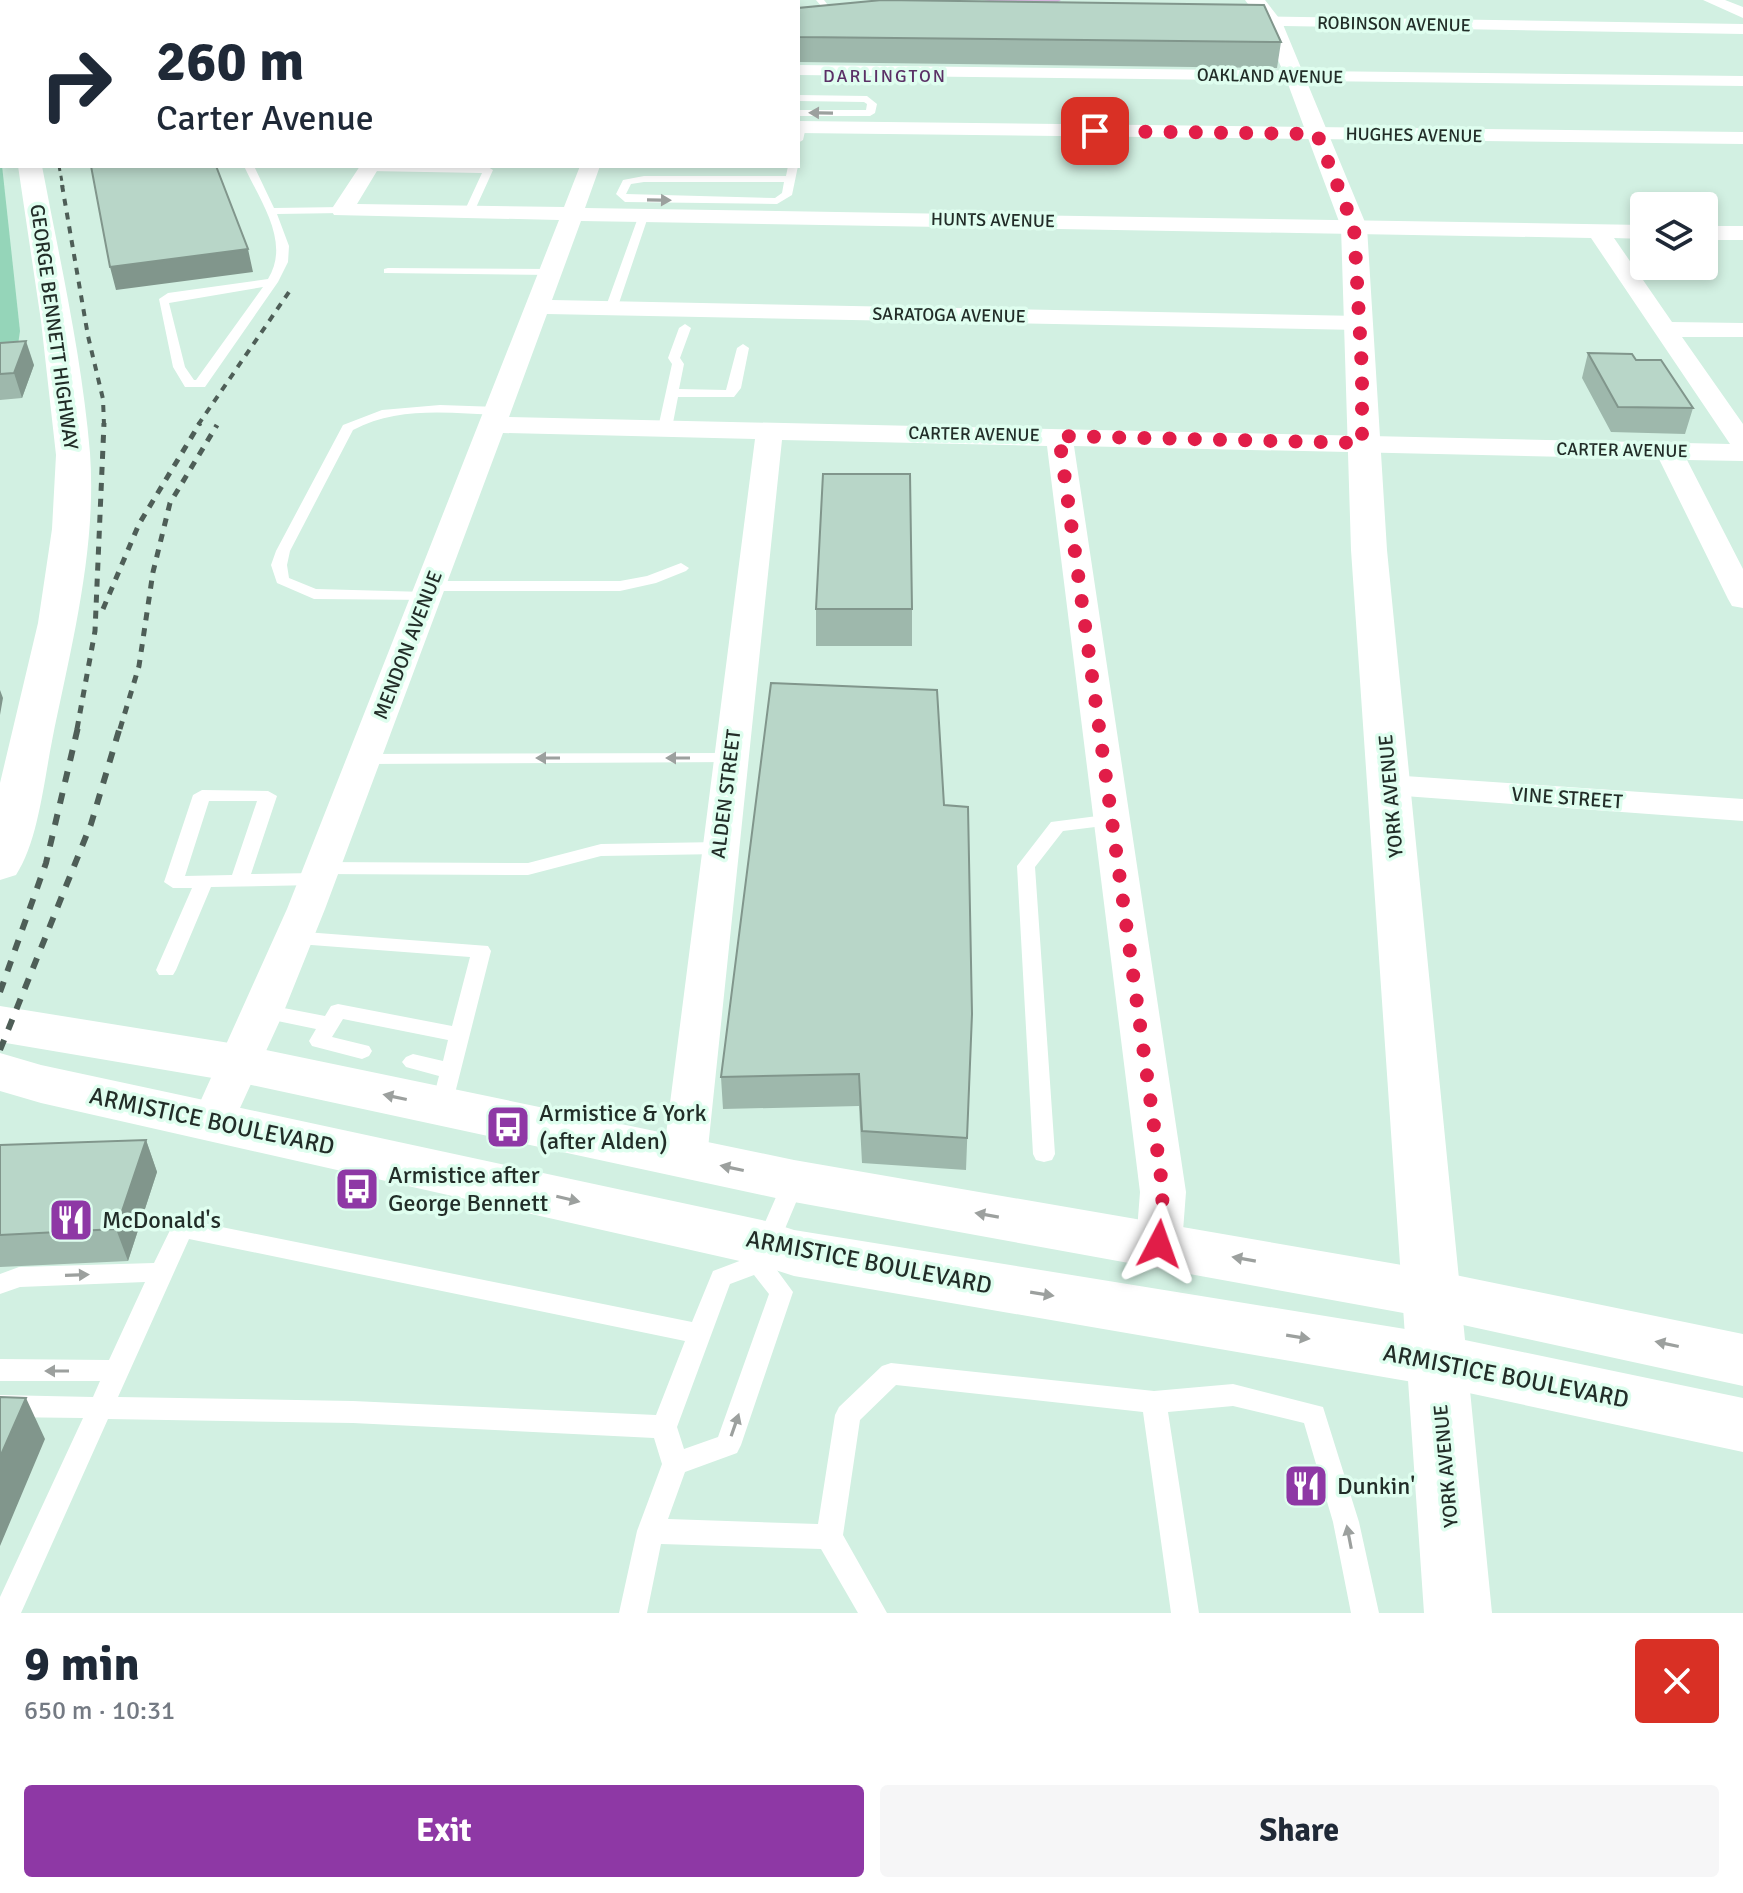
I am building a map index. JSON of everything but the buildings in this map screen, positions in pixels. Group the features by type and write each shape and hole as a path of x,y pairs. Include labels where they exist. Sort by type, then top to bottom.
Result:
{"main road":[{"path":"951,14 990,3 1048,9"},
{"name":"YORK AVENUE","path":"1263,11 1296,76 1354,227 1362,443 1458,1613"},
{"path":"811,22 845,18"},
{"name":"GEORGE BENNETT HIGHWAY","path":"0,865 15,813 57,623 70,529 73,470 56,321 30,168"},
{"path":"0,1024 242,1064 447,1089 685,1158 794,1181 1431,1294 1743,1360"},
{"name":"ARMISTICE BOULEVARD","path":"0,1072 41,1084 214,1120 763,1253 794,1253 1436,1360 1743,1425"}],"street":[{"path":"1711,0 1743,13"},
{"path":"1542,7 1585,27"},
{"path":"951,14 1048,9"},
{"name":"ROBINSON AVENUE","path":"1211,21 1263,11 1585,27 1743,29"},
{"name":"OAKLAND AVENUE","path":"800,78 1296,76 1743,81"},
{"name":"HUGHES AVENUE","path":"800,126 869,120 1317,134 1743,138"},
{"path":"342,210 368,168"},
{"name":"MENDON AVENUE","path":"214,1120 242,1064 364,759 539,307 589,168"},
{"name":"HUNTS AVENUE","path":"342,210 1630,232"},
{"path":"1598,231 1743,444"},
{"path":"1718,233 1743,233"},
{"name":"SARATOGA AVENUE","path":"539,307 1359,323"},
{"path":"1667,329 1743,330"},
{"name":"CARTER AVENUE","path":"495,418 665,428 1743,453"},
{"name":"ALDEN STREET","path":"685,1158 770,430"},
{"path":"1059,436 1163,1192 1159,1244"},
{"path":"1669,451 1743,599"},
{"name":"VINE STREET","path":"1390,786 1743,810"}],"lane":[{"path":"820,0 845,18"},
{"path":"800,97 867,99 872,104 869,120"},
{"path":"250,168 286,248 281,267 272,282 200,384 190,384 179,367 163,302 168,297 272,282"},
{"path":"409,168 488,170 469,212"},
{"path":"790,179 644,179 627,182 621,194 625,199 777,201 787,195 793,168"},
{"path":"270,211 342,210"},
{"path":"611,309 644,214"},
{"path":"388,271 552,272"},
{"path":"665,428 678,364 674,358 685,328"},
{"path":"672,393 729,394 735,388 743,348"},
{"path":"495,418 404,412 360,420 348,428 283,551 279,565 282,580 314,594 428,592 620,586 651,580 681,568"},
{"path":"364,759 730,758"},
{"path":"239,881 268,796 202,795 173,882 239,881 318,874 528,869 601,850 720,848"},
{"path":"1044,1154 1026,866 1057,826 1113,820"},
{"path":"166,970 204,882"},
{"path":"292,938 481,951 447,1089 413,1062"},
{"path":"263,1011 330,1024"},
{"path":"362,1051 319,1041 338,1011 460,1035"},
{"path":"633,1613 650,1531 675,1464 664,1427 721,1278 763,1253 794,1181"},
{"path":"7,1613 97,1409 182,1228 699,1334"},
{"path":"675,1464 728,1445 781,1292 763,1253"},
{"path":"0,1284 19,1277 161,1272"},
{"path":"0,1370 115,1371"},
{"path":"873,1613 829,1537 848,1415 891,1374 1154,1402 1233,1395 1314,1415 1346,1522 1365,1613"},
{"path":"1154,1402 1185,1613"},
{"path":"0,1406 353,1412 664,1427"},
{"path":"650,1531 829,1537"}],"green space":[{"path":"2,168 20,331 16,359 0,360"}],"railway":[{"path":"59,168 63,187"},
{"path":"62,185 88,336 103,399 104,424"},
{"path":"198,425 289,292"},
{"path":"103,609 139,524 200,423"},
{"path":"77,729 95,631 104,424"},
{"path":"120,729 139,666 153,572 170,503 217,425"},
{"path":"0,992 46,863 78,727"},
{"path":"0,1050 91,824 120,727"}],"place":[{"name":"Armistice & York (after Alden)","path":"508,1127"},
{"name":"Armistice after George Bennett","path":"357,1189"},
{"name":"McDonald's","path":"71,1220"},
{"name":"Dunkin'","path":"1306,1486"}],"district":[{"name":"DARLINGTON","path":"885,76"}],"route":[{"path":"1095,131 1317,134 1354,227 1362,371 1362,443 1059,436 1163,1192 1159,1244"}]}
